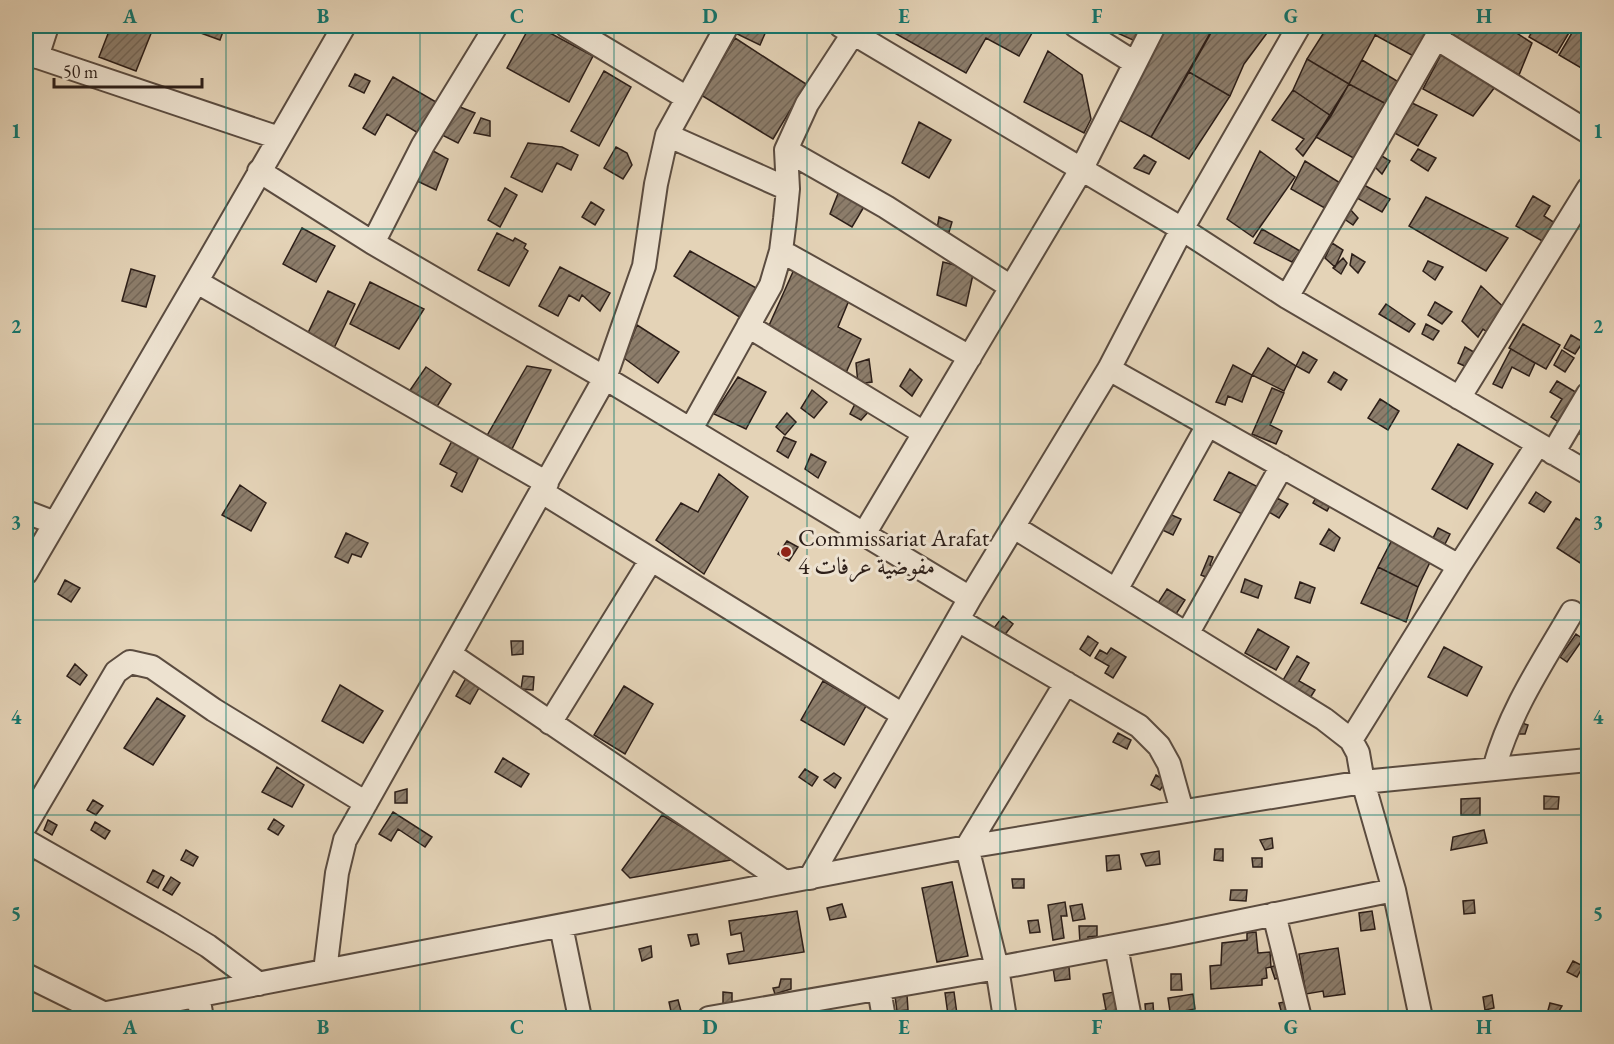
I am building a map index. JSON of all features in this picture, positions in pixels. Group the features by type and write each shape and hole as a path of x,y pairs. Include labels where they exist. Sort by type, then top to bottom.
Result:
{"street":[{"path":"47,26 31,55 279,138"},
{"path":"26,573 344,26"},
{"path":"373,243 423,145 496,26"},
{"path":"567,26 687,98"},
{"path":"325,971 337,873 345,840 605,378 644,266 656,184 668,135 728,26"},
{"path":"1076,26 1135,63"},
{"path":"864,534 1081,171 1154,26"},
{"path":"810,878 970,598 1109,369 1182,229 1299,26"},
{"path":"691,429 771,285 781,251 788,189 786,150 807,104 850,28 1081,171 1182,229 1287,297 1588,474"},
{"path":"1287,297 1440,32 1588,132"},
{"path":"668,135 788,189"},
{"path":"786,150 886,207 1011,287"},
{"path":"259,171 373,243 691,429 970,598"},
{"path":"1459,398 1588,189"},
{"path":"781,251 970,357"},
{"path":"197,282 544,488 651,560 903,716"},
{"path":"748,326 924,434"},
{"path":"1109,369 1459,566"},
{"path":"1351,740 1459,566 1588,394"},
{"path":"1116,590 1208,425"},
{"path":"1187,634 1282,466"},
{"path":"26,512 55,523"},
{"path":"1014,527 1324,719 1351,740 1358,753 1363,782 1394,890 1421,1018"},
{"path":"550,723 651,560"},
{"path":"1494,769 1500,746 1516,709 1572,612"},
{"path":"958,620 1139,726 1159,746 1169,764 1182,812"},
{"path":"450,654 785,882"},
{"path":"26,825 116,672 130,662 152,667 214,710 366,803"},
{"path":"1005,1018 997,968 967,847 1066,683"},
{"path":"26,975 92,1016 967,847 1363,782 1588,760"},
{"path":"26,842 208,946 259,984"},
{"path":"709,1018 1116,946 1394,890"},
{"path":"1274,914 1300,1018"},
{"path":"561,926 580,1018"},
{"path":"1116,946 1130,1018"},
{"path":"879,989 884,1018"},
{"path":"198,996 202,1018"}],"building":[{"path":"111,26 154,26 136,71 99,57"},
{"path":"188,26 225,26 220,40 187,28"},
{"path":"530,26 537,26 593,56 569,102 507,68"},
{"path":"737,26 759,26 767,29 760,45 733,32"},
{"path":"882,26 1036,26 1019,56 986,38 966,73"},
{"path":"1102,26 1137,26 1135,41"},
{"path":"1166,26 1214,26 1151,137 1117,119"},
{"path":"1215,26 1251,26 1267,33 1244,64 1230,96 1189,72"},
{"path":"1251,26 1272,26 1267,33"},
{"path":"1328,26 1380,26 1349,84 1307,59"},
{"path":"1381,26 1436,26 1417,58 1375,35"},
{"path":"1457,26 1506,26 1532,43 1519,75 1452,38"},
{"path":"1535,26 1573,26 1557,53 1529,37"},
{"path":"1576,26 1588,26 1588,72 1559,55"},
{"path":"735,38 806,84 773,139 701,95"},
{"path":"1444,49 1498,83 1473,116 1423,89"},
{"path":"1048,51 1082,75 1091,119 1084,133 1024,102"},
{"path":"1307,59 1349,84 1331,116 1293,90"},
{"path":"1362,60 1402,84 1388,105 1349,84"},
{"path":"604,71 631,87 599,146 571,131"},
{"path":"1189,72 1230,96 1189,159 1151,137"},
{"path":"355,74 370,81 364,93 349,86"},
{"path":"393,77 436,102 418,133 387,114 375,135 363,128"},
{"path":"1349,84 1388,105 1357,160 1316,137"},
{"path":"1293,90 1331,116 1303,156 1296,149 1304,139 1272,120"},
{"path":"1408,101 1437,115 1418,146 1391,131"},
{"path":"455,105 475,113 458,143 440,134"},
{"path":"481,118 490,121 490,136 474,133"},
{"path":"919,122 951,140 929,178 902,163"},
{"path":"528,143 562,147 578,155 571,170 557,163 542,192 511,177"},
{"path":"424,146 448,159 436,190 413,179"},
{"path":"616,147 627,153 632,165 623,179 604,168"},
{"path":"1418,149 1436,158 1428,171 1411,160"},
{"path":"1260,151 1295,177 1253,237 1227,219"},
{"path":"1377,153 1390,161 1382,174 1374,166"},
{"path":"1144,155 1156,162 1149,174 1134,168"},
{"path":"1305,161 1345,186 1330,211 1291,189"},
{"path":"1362,184 1390,199 1382,212 1357,198"},
{"path":"841,186 868,200 852,227 830,214"},
{"path":"505,188 517,195 500,227 488,220"},
{"path":"1533,196 1550,206 1544,216 1555,223 1544,242 1516,226"},
{"path":"1426,197 1508,238 1486,271 1409,226"},
{"path":"591,202 604,210 595,225 582,217"},
{"path":"1349,208 1358,218 1353,225 1343,218"},
{"path":"939,217 952,222 949,232 937,229"},
{"path":"302,228 335,246 316,282 283,264"},
{"path":"1262,229 1300,251 1292,262 1254,243"},
{"path":"497,233 513,241 515,238 526,244 524,248 528,251 509,286 478,270"},
{"path":"1332,243 1343,250 1335,267 1325,258"},
{"path":"690,251 758,289 741,318 674,276"},
{"path":"1352,254 1365,262 1358,273 1350,265"},
{"path":"1343,258 1347,263 1341,274 1333,268"},
{"path":"1428,261 1443,267 1435,280 1423,271"},
{"path":"943,262 974,270 966,306 937,295"},
{"path":"796,265 852,293 838,327 861,339 845,375 767,330"},
{"path":"560,267 610,293 600,311 582,295 579,301 569,295 558,316 539,306"},
{"path":"131,269 155,276 146,307 122,301"},
{"path":"370,282 424,309 399,349 350,324"},
{"path":"1481,286 1511,314 1492,336 1483,329 1478,337 1462,321"},
{"path":"328,291 355,304 334,348 307,335"},
{"path":"1435,302 1452,312 1442,324 1428,315"},
{"path":"1386,304 1415,324 1409,332 1379,314"},
{"path":"1426,324 1439,331 1433,340 1422,334"},
{"path":"1523,324 1560,345 1546,369 1509,348"},
{"path":"637,325 679,352 658,383 624,358"},
{"path":"1571,335 1583,342 1575,354 1564,348"},
{"path":"1465,347 1479,355 1469,368 1458,363"},
{"path":"1268,348 1296,366 1284,391 1252,375"},
{"path":"1511,349 1535,363 1529,376 1512,367 1502,388 1493,384"},
{"path":"1562,350 1574,358 1565,372 1554,365"},
{"path":"1303,352 1317,360 1309,373 1296,366"},
{"path":"869,359 872,382 858,384 856,363"},
{"path":"1233,365 1252,375 1242,402 1228,396 1225,405 1216,402"},
{"path":"527,366 551,370 510,453 485,439"},
{"path":"426,367 451,384 433,413 406,396"},
{"path":"910,369 922,380 912,396 900,386"},
{"path":"1334,372 1347,380 1341,390 1328,382"},
{"path":"738,377 766,392 746,429 714,414"},
{"path":"1557,381 1584,397 1566,427 1551,417 1562,399 1550,392"},
{"path":"1272,388 1284,393 1270,425 1282,431 1276,444 1252,434"},
{"path":"812,390 827,402 814,418 801,408"},
{"path":"1380,399 1399,411 1388,430 1368,418"},
{"path":"857,400 870,410 861,420 850,414"},
{"path":"787,413 796,422 785,435 776,427"},
{"path":"1586,419 1588,420 1588,442 1580,434"},
{"path":"784,437 796,442 788,458 777,451"},
{"path":"452,441 480,455 462,492 451,486 457,473 440,464"},
{"path":"1458,444 1493,464 1467,509 1432,489"},
{"path":"811,454 826,462 818,478 805,469"},
{"path":"1229,472 1258,487 1244,515 1214,500"},
{"path":"719,474 748,497 704,574 656,540 681,503 698,512"},
{"path":"240,485 266,503 251,531 222,515"},
{"path":"1321,489 1335,497 1327,511 1313,503"},
{"path":"1536,492 1551,502 1544,512 1529,503"},
{"path":"1277,498 1288,504 1279,518 1269,512"},
{"path":"1165,512 1181,519 1173,535 1158,528"},
{"path":"1576,518 1588,525 1588,568 1557,548"},
{"path":"1438,528 1450,534 1445,544 1433,538"},
{"path":"1329,529 1340,538 1334,551 1320,544"},
{"path":"346,533 368,543 361,557 352,554 348,563 335,557"},
{"path":"1394,536 1433,556 1418,587 1378,567"},
{"path":"787,541 798,547 789,561 778,554"},
{"path":"1209,556 1213,557 1210,565 1221,569 1216,581 1201,575"},
{"path":"1378,567 1418,587 1406,622 1361,603"},
{"path":"1245,579 1262,586 1258,598 1241,592"},
{"path":"65,580 80,588 71,602 58,594"},
{"path":"1300,582 1315,588 1310,603 1295,598"},
{"path":"1167,589 1185,600 1176,614 1158,603"},
{"path":"1003,616 1013,624 1004,636 994,628"},
{"path":"1258,629 1289,647 1276,670 1245,653"},
{"path":"1576,634 1583,639 1567,662 1560,657"},
{"path":"1088,636 1098,643 1090,656 1080,649"},
{"path":"511,641 523,641 523,654 512,655"},
{"path":"1444,647 1482,667 1467,696 1428,677"},
{"path":"1111,648 1126,657 1113,678 1105,673 1109,666 1095,658 1100,650 1107,654"},
{"path":"1297,656 1309,663 1299,681 1315,690 1310,698 1282,682"},
{"path":"75,664 87,675 80,685 67,676"},
{"path":"523,676 534,677 533,690 521,689"},
{"path":"466,678 480,686 470,704 456,696"},
{"path":"823,681 866,706 844,745 801,720"},
{"path":"340,685 383,711 363,743 322,721"},
{"path":"624,686 653,704 625,754 594,735"},
{"path":"157,698 185,716 153,765 124,748"},
{"path":"1516,721 1528,725 1525,734 1511,734"},
{"path":"1118,733 1131,740 1127,749 1113,742"},
{"path":"503,758 529,774 521,787 495,772"},
{"path":"277,767 304,785 292,807 262,792"},
{"path":"805,769 818,777 812,786 799,777"},
{"path":"834,773 841,778 835,788 824,780"},
{"path":"1156,775 1166,781 1160,790 1151,785"},
{"path":"407,789 407,803 395,803 395,792"},
{"path":"1544,796 1559,797 1558,809 1544,809"},
{"path":"1480,798 1480,815 1461,815 1461,799"},
{"path":"93,800 103,806 96,815 87,810"},
{"path":"393,812 432,837 425,847 398,829 391,841 379,834"},
{"path":"662,815 736,859 630,878 622,870"},
{"path":"274,819 284,826 278,835 268,829"},
{"path":"48,820 57,825 52,835 44,830"},
{"path":"95,822 110,831 105,839 91,830"},
{"path":"1484,830 1487,843 1451,850 1453,837"},
{"path":"1272,838 1273,848 1265,850 1260,840"},
{"path":"1215,849 1223,849 1223,861 1214,860"},
{"path":"186,850 198,857 193,866 181,860"},
{"path":"1159,851 1160,864 1146,866 1141,854"},
{"path":"26,852 35,857 31,868 26,866"},
{"path":"1119,855 1121,869 1107,871 1106,856"},
{"path":"1252,858 1262,858 1262,867 1253,867"},
{"path":"153,870 164,876 158,888 147,882"},
{"path":"171,877 180,883 172,895 163,890"},
{"path":"1012,879 1024,879 1024,888 1013,888"},
{"path":"952,882 968,956 937,962 922,888"},
{"path":"1231,890 1247,890 1246,901 1230,900"},
{"path":"1474,900 1475,913 1464,914 1463,901"},
{"path":"1065,902 1067,916 1061,916 1064,938 1053,940 1048,905"},
{"path":"842,904 846,917 830,920 827,908"},
{"path":"1082,904 1085,919 1073,921 1070,906"},
{"path":"797,911 804,952 729,964 727,954 744,951 741,933 731,935 729,921"},
{"path":"1372,911 1375,929 1361,931 1359,913"},
{"path":"1038,920 1040,932 1030,933 1028,921"},
{"path":"1079,926 1097,926 1097,936 1088,937 1088,943 1080,943"},
{"path":"1256,932 1258,953 1270,952 1271,967 1266,968 1267,978 1262,979 1262,985 1211,989 1210,966 1221,965 1222,943 1247,940 1247,933"},
{"path":"1588,932 1588,950 1582,947"},
{"path":"697,934 699,944 691,946 688,935"},
{"path":"651,946 652,957 642,961 639,949"},
{"path":"1338,948 1345,994 1324,997 1323,991 1306,994 1299,954"},
{"path":"1573,961 1583,966 1577,977 1567,972"},
{"path":"1280,964 1284,976 1275,979 1271,967"},
{"path":"1069,967 1070,979 1055,981 1053,968"},
{"path":"1171,974 1181,974 1182,990 1171,990"},
{"path":"781,979 791,979 791,989 775,994 773,988 779,987"},
{"path":"1119,991 1125,1018 1094,1018 1093,1012 1106,1010 1103,994"},
{"path":"723,992 732,993 732,1006 723,1006"},
{"path":"954,992 957,1014 948,1015 945,993"},
{"path":"1193,994 1195,1009 1184,1011 1186,1018 1171,1018 1168,998"},
{"path":"907,995 908,1010 897,1011 895,996"},
{"path":"1492,995 1494,1008 1485,1010 1483,997"},
{"path":"678,1000 681,1011 672,1016 669,1002"},
{"path":"1289,1001 1294,1016 1283,1018 1279,1003"},
{"path":"1153,1003 1154,1018 1146,1018 1145,1004"},
{"path":"1550,1003 1562,1006 1555,1018 1547,1014"}],"place":[{"name":"Commissariat Arafat 4 مفوضية عرفات","path":"786,552"}]}
